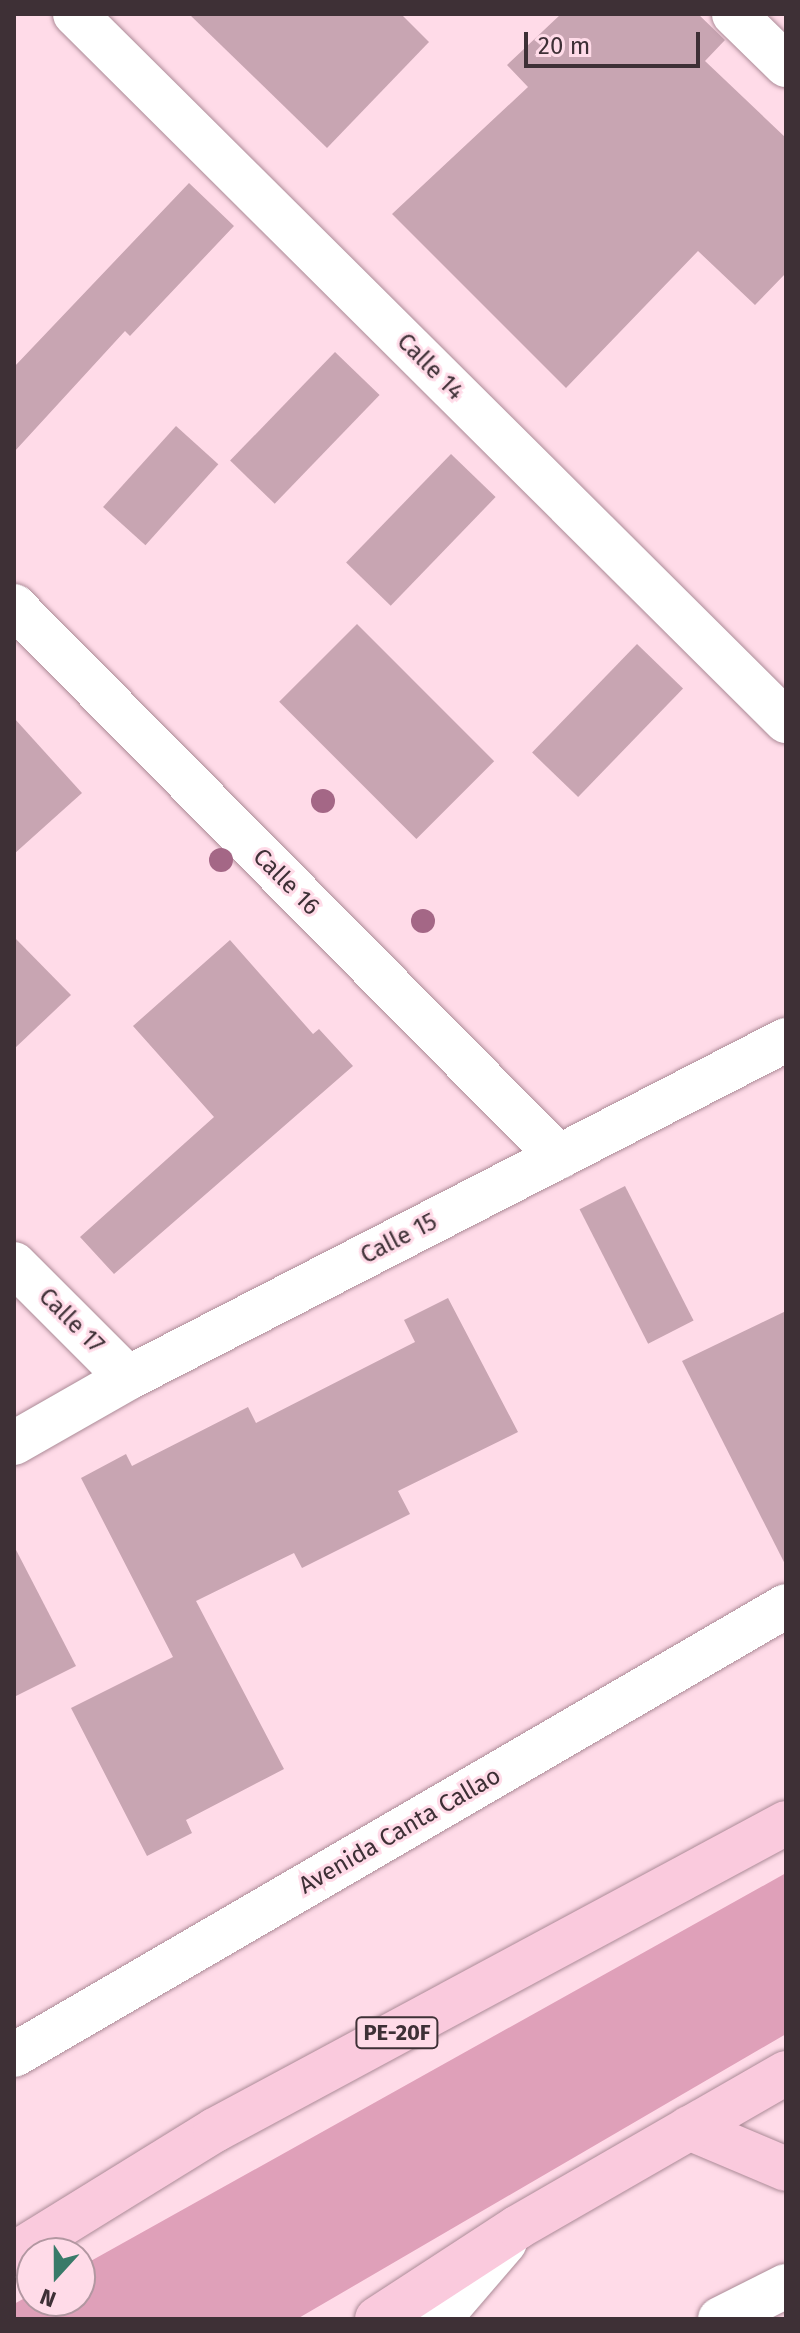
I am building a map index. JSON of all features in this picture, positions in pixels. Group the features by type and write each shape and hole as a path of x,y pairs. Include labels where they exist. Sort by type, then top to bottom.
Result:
{"main road":[{"name":"PE-20F","path":"14,2254 215,2130 786,1823"},
{"path":"377,2319 518,2227 786,2073"},
{"path":"689,2128 786,2169"}],"street":[{"name":"Calle 14","path":"75,14 786,721"},
{"path":"734,14 786,65"},
{"name":"Calle 16","path":"14,606 559,1157"},
{"name":"Calle 15","path":"14,1443 128,1378 786,1040"},
{"name":"Calle 17","path":"14,1264 128,1378"},
{"name":"Avenida Canta Callao","path":"14,2055 786,1606"},
{"path":"439,2319 518,2227"},
{"path":"720,2319 786,2286"}],"shaded area":[{"path":"786,1873 786,2034 297,2319 14,2319 16,2303 16,2317 96,2317 96,2258"}],"building":[{"path":"189,14 401,14 429,42 327,148"},
{"path":"561,14 698,14 725,40 705,61 786,138 786,273 755,305 698,251 566,388 392,214 528,87 507,65"},
{"path":"189,183 234,226 130,336 125,331 14,452 14,367"},
{"path":"335,352 380,395 275,504 230,461"},
{"path":"176,426 218,464 145,545 103,507"},
{"path":"451,454 496,497 391,606 346,563"},
{"path":"357,624 494,761 416,839 279,702"},
{"path":"637,644 683,688 578,797 532,753"},
{"path":"14,718 82,793 14,854"},
{"path":"14,937 71,995 14,1049"},
{"path":"230,940 313,1034 319,1029 353,1066 114,1274 80,1237 214,1117 133,1026"},
{"path":"625,1186 694,1321 648,1344 580,1209"},
{"path":"448,1298 518,1432 398,1491 410,1514 302,1568 294,1553 196,1601 284,1769 186,1820 192,1833 147,1856 71,1708 173,1657 81,1478 126,1454 132,1466 248,1407 256,1423 415,1342 404,1320"},
{"path":"786,1311 786,1566 682,1361"},
{"path":"14,1546 76,1666 14,1697"}]}
